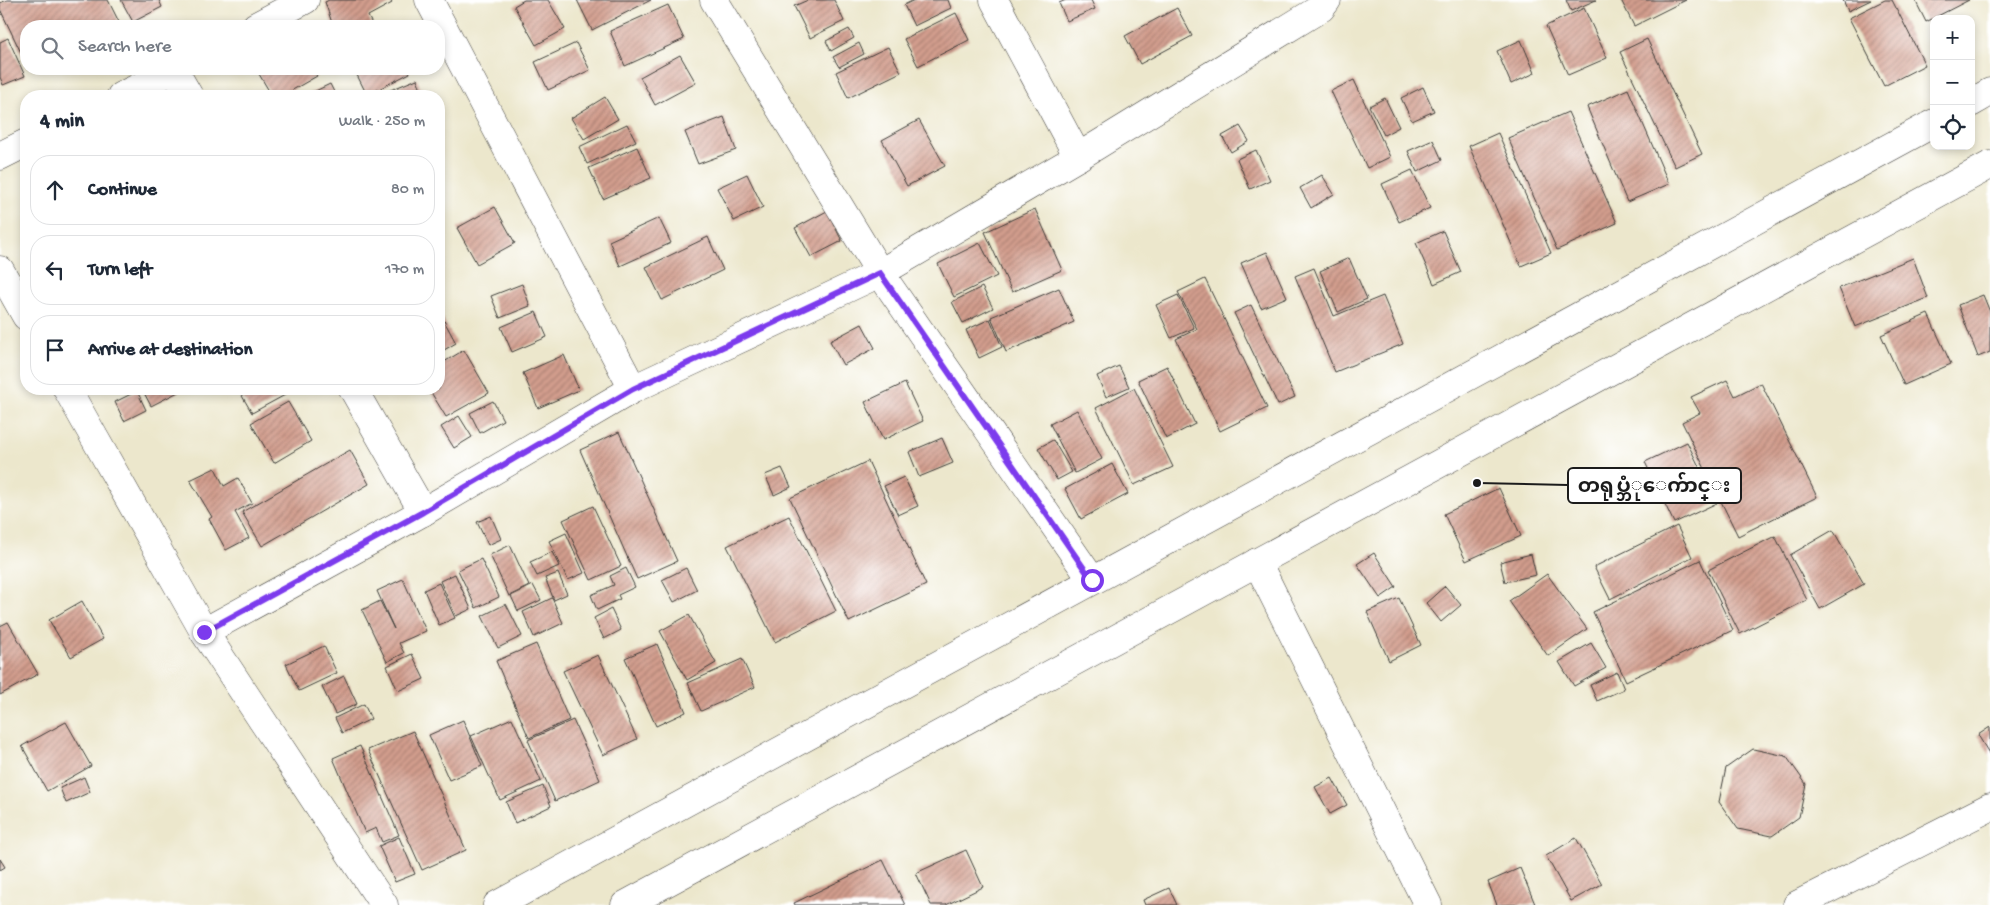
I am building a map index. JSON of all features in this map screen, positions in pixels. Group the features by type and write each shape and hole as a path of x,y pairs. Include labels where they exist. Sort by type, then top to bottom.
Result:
{"main road":[{"path":"267,20 305,0"},
{"path":"429,0 439,20"},
{"path":"714,0 880,273 1092,580"},
{"path":"994,0 1078,156"},
{"path":"204,632 423,512 633,389 880,273 1078,156 1321,8 1327,0"},
{"path":"445,31 633,389"},
{"path":"133,90 163,75"},
{"path":"178,75 186,90"},
{"path":"1975,101 1990,92"},
{"path":"497,905 1930,125"},
{"path":"0,156 20,146"},
{"path":"625,905 1990,165"},
{"path":"0,270 20,305"},
{"path":"70,395 204,632 384,905"},
{"path":"356,395 423,512"},
{"path":"1257,562 1428,905"},
{"path":"1797,905 1990,807"}],"building":[{"path":"7,0 108,0 118,20 20,20 20,51 0,9 0,3"},
{"path":"121,0 159,0 162,7 137,20 132,20"},
{"path":"329,0 390,0 392,3 368,16 370,20 331,20 325,2"},
{"path":"524,0 548,0 565,29 536,45 514,6"},
{"path":"577,0 651,0 592,30"},
{"path":"808,0 834,0 844,21 810,38 794,6"},
{"path":"914,0 948,0 951,8 914,26 904,5"},
{"path":"1066,0 1091,0 1095,9 1067,21 1059,3"},
{"path":"1566,0 1596,0 1571,11"},
{"path":"1621,0 1686,0 1634,26"},
{"path":"1843,0 1871,0 1848,11"},
{"path":"1885,0 1892,0 1925,65 1884,86 1849,18"},
{"path":"1915,0 1969,0 1940,15 1930,15 1930,20 1926,22"},
{"path":"668,5 684,39 625,66 610,31"},
{"path":"1177,8 1192,36 1140,64 1125,36"},
{"path":"1584,8 1607,58 1568,75 1546,26"},
{"path":"956,13 969,40 918,66 904,39"},
{"path":"849,29 854,38 831,51 826,41"},
{"path":"8,38 20,65 20,75 25,76 3,85 0,77 0,42"},
{"path":"1647,39 1702,154 1675,167 1620,52"},
{"path":"1521,40 1535,73 1511,84 1497,51"},
{"path":"576,43 590,70 548,90 535,62"},
{"path":"859,43 864,54 839,67 833,57"},
{"path":"888,47 901,72 848,98 836,72"},
{"path":"680,55 696,83 655,105 640,77"},
{"path":"260,75 317,76 292,90 268,90"},
{"path":"357,75 406,75 377,90 364,90"},
{"path":"417,79 422,90 391,90"},
{"path":"1354,80 1390,157 1367,168 1331,91"},
{"path":"330,84 333,90 318,90"},
{"path":"1423,87 1434,111 1412,121 1401,98"},
{"path":"1628,89 1669,184 1627,202 1587,107"},
{"path":"605,97 618,119 584,139 571,118"},
{"path":"1385,98 1399,127 1384,135 1369,106"},
{"path":"1568,112 1617,223 1557,250 1508,138"},
{"path":"724,117 736,150 698,164 685,132"},
{"path":"919,120 945,166 907,186 882,140"},
{"path":"627,124 636,141 587,164 579,147"},
{"path":"1240,126 1249,141 1231,152 1222,136"},
{"path":"1498,133 1551,253 1521,266 1469,146"},
{"path":"1433,140 1442,160 1417,172 1408,151"},
{"path":"637,147 651,178 603,199 589,168"},
{"path":"1256,150 1270,180 1250,189 1237,159"},
{"path":"1412,170 1430,208 1399,222 1382,184"},
{"path":"747,174 763,207 734,221 717,188"},
{"path":"1322,175 1334,194 1311,208 1300,188"},
{"path":"495,207 515,243 477,264 457,228"},
{"path":"1035,209 1062,270 1012,292 985,232"},
{"path":"827,211 842,241 811,257 795,228"},
{"path":"659,218 671,243 620,266 609,241"},
{"path":"1443,231 1461,272 1434,284 1416,243"},
{"path":"708,237 723,270 662,300 646,267"},
{"path":"980,243 997,276 954,297 938,264"},
{"path":"1267,252 1287,297 1261,308 1241,263"},
{"path":"1349,258 1367,299 1338,312 1320,271"},
{"path":"1913,258 1928,298 1855,327 1839,288"},
{"path":"1314,268 1334,316 1383,296 1403,344 1335,372 1295,276"},
{"path":"1205,279 1267,408 1220,431 1176,339 1197,329 1178,292"},
{"path":"522,284 530,306 500,318 491,296"},
{"path":"982,287 993,308 963,323 952,302"},
{"path":"1059,288 1074,322 1006,352 991,317"},
{"path":"1178,295 1194,328 1171,338 1156,305"},
{"path":"1983,295 1990,312 1990,352 1978,357 1958,305"},
{"path":"1251,305 1295,397 1278,405 1234,313"},
{"path":"536,312 547,337 512,352 501,327"},
{"path":"1928,314 1951,364 1904,385 1881,335"},
{"path":"990,319 1002,347 979,358 966,330"},
{"path":"445,323 456,343 445,349"},
{"path":"862,324 875,348 843,365 830,341"},
{"path":"464,350 489,393 446,417 433,395 445,395 445,361"},
{"path":"564,355 579,390 538,408 523,373"},
{"path":"1119,366 1129,387 1106,397 1097,376"},
{"path":"1167,366 1195,424 1166,439 1138,380"},
{"path":"1727,380 1735,396 1761,383 1817,497 1738,536 1682,422 1700,413 1691,397"},
{"path":"905,383 923,421 883,440 865,402"},
{"path":"1134,388 1173,467 1134,485 1096,408"},
{"path":"129,395 139,395 146,410 124,421 115,402"},
{"path":"145,395 172,395 151,406"},
{"path":"242,395 285,395 252,413"},
{"path":"493,401 503,420 480,433 470,413"},
{"path":"288,402 311,441 274,463 251,423"},
{"path":"1077,410 1102,459 1075,473 1050,424"},
{"path":"459,416 472,437 454,448 441,427"},
{"path":"619,432 677,561 637,579 580,450"},
{"path":"942,438 953,463 919,477 909,452"},
{"path":"1053,440 1072,472 1057,480 1038,448"},
{"path":"1687,442 1717,503 1674,523 1645,462"},
{"path":"350,450 369,484 262,546 242,512"},
{"path":"868,461 926,585 849,622 790,498"},
{"path":"1112,464 1128,494 1081,519 1065,489"},
{"path":"215,468 224,486 238,478 252,503 235,512 249,538 226,550 209,519 212,517 190,480"},
{"path":"782,468 791,487 774,495 765,475"},
{"path":"904,477 918,506 898,515 884,486"},
{"path":"1499,488 1521,536 1466,561 1444,514"},
{"path":"593,506 621,566 591,580 563,520"},
{"path":"491,516 501,539 488,545 477,522"},
{"path":"789,516 836,611 775,642 727,546"},
{"path":"1677,526 1692,557 1610,599 1594,567"},
{"path":"1833,530 1864,584 1820,609 1790,555"},
{"path":"566,533 584,573 568,580 549,541"},
{"path":"1775,536 1807,600 1740,634 1708,570"},
{"path":"510,545 529,586 509,596 490,555"},
{"path":"552,552 559,566 537,576 530,562"},
{"path":"1374,553 1396,587 1380,598 1357,564"},
{"path":"1531,554 1536,575 1505,582 1500,562"},
{"path":"481,559 499,597 476,608 458,570"},
{"path":"1700,560 1733,630 1626,681 1593,612"},
{"path":"626,568 635,587 618,595 620,599 597,610 591,595 614,585 610,576"},
{"path":"686,568 697,590 674,602 662,580"},
{"path":"558,573 567,594 554,600 545,578"},
{"path":"455,574 471,609 456,616 440,581"},
{"path":"1547,574 1587,629 1548,656 1509,601"},
{"path":"403,579 426,631 399,643 404,653 387,662 362,610 380,601 394,629 377,591"},
{"path":"439,583 455,618 439,625 424,590"},
{"path":"533,585 541,600 518,611 511,596"},
{"path":"1445,586 1461,605 1441,622 1426,603"},
{"path":"552,598 563,623 534,637 523,612"},
{"path":"1399,598 1421,645 1389,661 1367,612"},
{"path":"82,601 103,639 71,657 49,620"},
{"path":"506,604 522,636 498,648 482,616"},
{"path":"611,609 621,630 604,639 594,618"},
{"path":"689,615 716,663 687,680 660,631"},
{"path":"8,622 38,674 0,695 0,626"},
{"path":"1591,643 1606,668 1574,686 1559,662"},
{"path":"536,644 569,720 529,738 496,661"},
{"path":"657,644 686,712 656,726 625,658"},
{"path":"324,646 337,673 299,691 286,664"},
{"path":"412,654 424,679 398,691 387,666"},
{"path":"598,655 637,739 603,755 563,671"},
{"path":"742,659 755,687 701,711 688,683"},
{"path":"1617,672 1624,689 1597,701 1590,685"},
{"path":"344,676 357,704 335,714 322,687"},
{"path":"364,704 371,719 342,733 335,718"},
{"path":"512,718 541,781 500,800 471,736"},
{"path":"463,720 482,766 449,780 429,735"},
{"path":"573,720 600,780 555,801 528,740"},
{"path":"66,722 91,766 47,791 22,746"},
{"path":"1990,727 1990,755 1978,735"},
{"path":"413,731 466,850 422,870 368,750"},
{"path":"360,746 399,835 382,842 376,828 365,833 333,758"},
{"path":"1753,749 1786,756 1806,784 1799,817 1772,836 1738,829 1719,802 1726,768"},
{"path":"84,777 90,792 66,803 60,788"},
{"path":"1332,778 1347,805 1330,814 1315,787"},
{"path":"543,786 551,806 515,823 506,802"},
{"path":"399,837 415,874 395,882 379,846"},
{"path":"1576,838 1602,884 1571,901 1546,856"},
{"path":"966,850 983,887 946,905 931,905 916,873"},
{"path":"0,859 5,867 0,870"},
{"path":"883,860 905,905 795,905 794,903"},
{"path":"1520,868 1535,904 1497,905 1488,882"},
{"path":"1169,888 1177,905 1145,905 1143,900"}],"place":[{"name":"တရုပ္ဘံုေက်ာင္း","path":"1477,483"}],"route":[{"path":"204,632 423,512 633,389 880,273 1092,580"}]}
